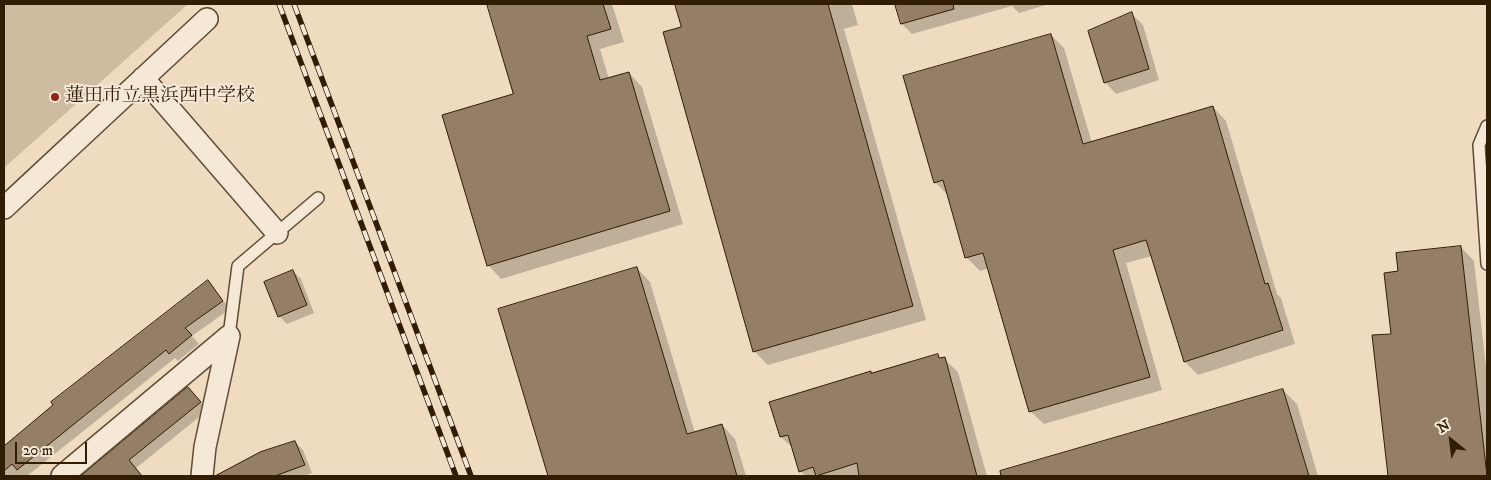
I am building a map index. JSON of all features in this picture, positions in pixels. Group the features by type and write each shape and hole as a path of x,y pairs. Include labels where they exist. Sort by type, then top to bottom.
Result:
{"street":[{"path":"4,208 207,19"},
{"path":"143,78 277,233"},
{"path":"62,476 229,336"},
{"path":"202,476 205,447 229,336"}],"lane":[{"path":"1487,126 1479,145 1487,264"},
{"path":"229,336 238,266 318,198"}],"shaded area":[{"name":"蓮田市立黒浜西中学校","path":"4,4 188,4 4,168"}],"building":[{"path":"487,4 603,4 611,29 587,36 600,80 629,72 670,211 487,266 442,115 513,94"},
{"path":"675,4 828,4 913,306 753,352 663,32 681,27"},
{"path":"895,4 953,4 954,9 901,24"},
{"path":"1132,12 1149,69 1104,83 1088,31"},
{"path":"1051,34 1083,144 1213,106 1265,284 1268,283 1283,330 1184,362 1146,240 1113,250 1150,377 1029,412 983,253 965,258 943,180 934,183 903,76"},
{"path":"1461,246 1487,476 1388,476 1372,335 1391,334 1384,273 1398,271 1396,253"},
{"path":"637,267 687,434 722,424 737,476 548,476 498,309"},
{"path":"293,270 307,305 278,317 264,282"},
{"path":"208,280 223,301 185,328 192,335 169,354 166,350 17,470 12,464 4,471 4,446 53,405 51,402"},
{"path":"938,354 939,358 945,357 977,476 859,476 857,463 816,476 813,467 799,472 788,435 780,437 769,402 871,371 871,373"},
{"path":"188,387 201,402 129,460 142,476 81,476"},
{"path":"1283,389 1309,476 1001,476 1000,471"},
{"path":"295,441 305,465 275,476 215,476 260,452"}],"railway":[{"path":"279,4 456,476"},
{"path":"294,4 471,476"}],"place":[{"name":"蓮田市立黒浜西中学校","path":"55,97"}]}
